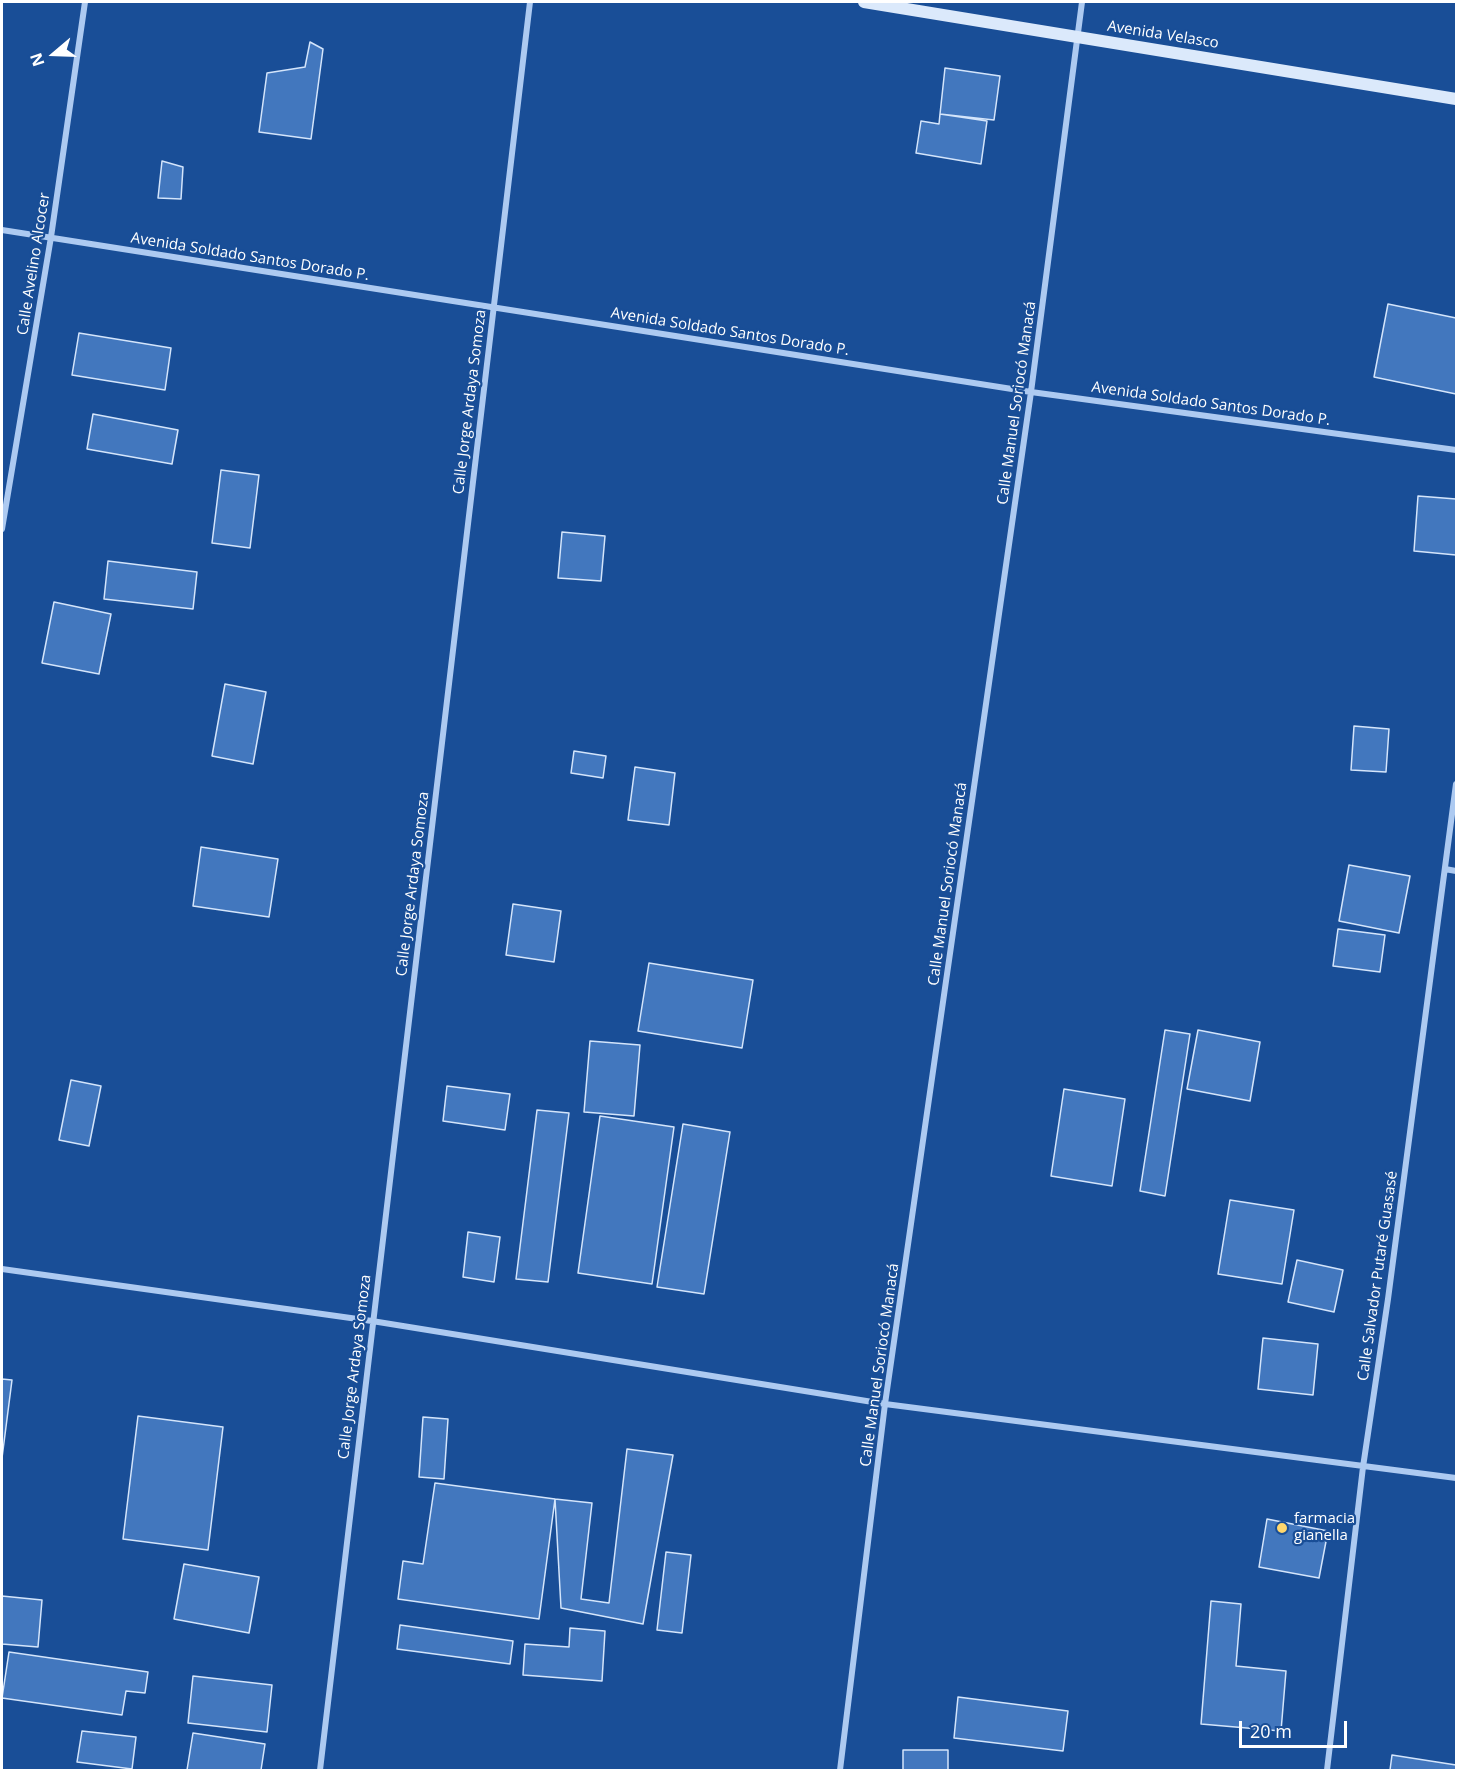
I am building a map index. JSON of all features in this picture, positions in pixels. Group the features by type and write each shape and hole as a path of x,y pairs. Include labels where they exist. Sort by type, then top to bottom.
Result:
{"street":[{"name":"Calle Avelino Alcocer","path":"2,529 51,237 85,2"},
{"name":"Calle Jorge Ardaya Somoza","path":"320,1770 530,2"},
{"name":"Avenida Velasco","path":"864,2 1456,99"},
{"name":"Calle Manuel Soriocó Manacá","path":"840,1770 885,1404 1031,392 1082,2"},
{"name":"Avenida Soldado Santos Dorado P.","path":"2,230 1031,392 1456,450"},
{"name":"Calle Salvador Putaré Guasasé","path":"1327,1770 1363,1467 1388,1299 1456,784"},
{"path":"1445,869 1456,871"},
{"path":"2,1269 372,1321 885,1404 1456,1478"}],"building":[{"path":"310,42 323,49 311,139 259,132 267,73 305,67"},
{"path":"945,68 1000,76 994,120 940,114"},
{"path":"940,114 987,121 981,164 916,153 921,121 939,124"},
{"path":"162,161 183,167 181,199 158,198"},
{"path":"1388,304 1456,318 1456,394 1374,377"},
{"path":"79,333 171,348 165,390 72,375"},
{"path":"93,414 178,430 172,464 87,449"},
{"path":"221,470 259,475 250,548 212,543"},
{"path":"1418,496 1456,499 1456,555 1414,551"},
{"path":"562,532 605,536 601,581 558,578"},
{"path":"108,561 197,572 193,609 104,599"},
{"path":"54,602 111,614 99,674 42,663"},
{"path":"225,684 266,692 253,764 212,756"},
{"path":"1354,726 1389,729 1386,772 1351,770"},
{"path":"574,751 606,756 603,778 571,773"},
{"path":"635,767 675,773 669,825 628,820"},
{"path":"201,847 278,859 269,917 193,906"},
{"path":"1349,865 1410,876 1399,933 1339,921"},
{"path":"513,904 561,911 554,962 506,955"},
{"path":"1338,929 1385,935 1380,972 1333,966"},
{"path":"649,963 753,980 742,1048 638,1031"},
{"path":"1165,1030 1190,1034 1165,1196 1140,1191"},
{"path":"1198,1030 1260,1042 1250,1101 1187,1089"},
{"path":"590,1041 640,1045 634,1116 584,1112"},
{"path":"71,1080 101,1086 89,1146 59,1140"},
{"path":"447,1086 510,1094 505,1130 443,1121"},
{"path":"1064,1089 1125,1099 1112,1186 1051,1176"},
{"path":"537,1110 569,1113 548,1282 516,1279"},
{"path":"600,1116 674,1127 652,1284 578,1273"},
{"path":"683,1124 730,1132 704,1294 657,1287"},
{"path":"1230,1200 1294,1210 1282,1284 1218,1274"},
{"path":"468,1232 500,1237 494,1282 463,1277"},
{"path":"1297,1260 1343,1270 1334,1312 1288,1302"},
{"path":"1263,1338 1318,1344 1313,1395 1258,1389"},
{"path":"2,1379 12,1380 2,1458"},
{"path":"138,1416 223,1427 208,1550 123,1539"},
{"path":"423,1417 448,1419 444,1479 419,1477"},
{"path":"627,1449 673,1455 643,1624 561,1608 555,1499 592,1503 581,1599 609,1603"},
{"path":"435,1483 555,1499 539,1619 398,1599 403,1561 423,1564"},
{"path":"1267,1519 1328,1531 1319,1578 1259,1567"},
{"path":"666,1552 691,1555 682,1633 657,1630"},
{"path":"184,1564 259,1577 249,1633 174,1619"},
{"path":"2,1596 42,1600 38,1647 2,1644"},
{"path":"1211,1601 1241,1604 1236,1666 1286,1671 1281,1731 1201,1724"},
{"path":"400,1625 513,1641 510,1664 397,1649"},
{"path":"570,1628 605,1631 602,1681 523,1675 525,1644 569,1647"},
{"path":"9,1652 148,1672 145,1693 126,1691 122,1715 2,1698"},
{"path":"193,1676 272,1685 267,1732 188,1723"},
{"path":"958,1697 1068,1711 1063,1751 954,1738"},
{"path":"82,1731 136,1737 132,1769 77,1762"},
{"path":"193,1733 265,1744 261,1770 187,1770"},
{"path":"903,1750 948,1750 948,1770 903,1770"},
{"path":"1392,1755 1456,1765 1456,1770 1390,1770"}],"place":[{"name":"farmacia gianella","path":"1282,1528"}]}
